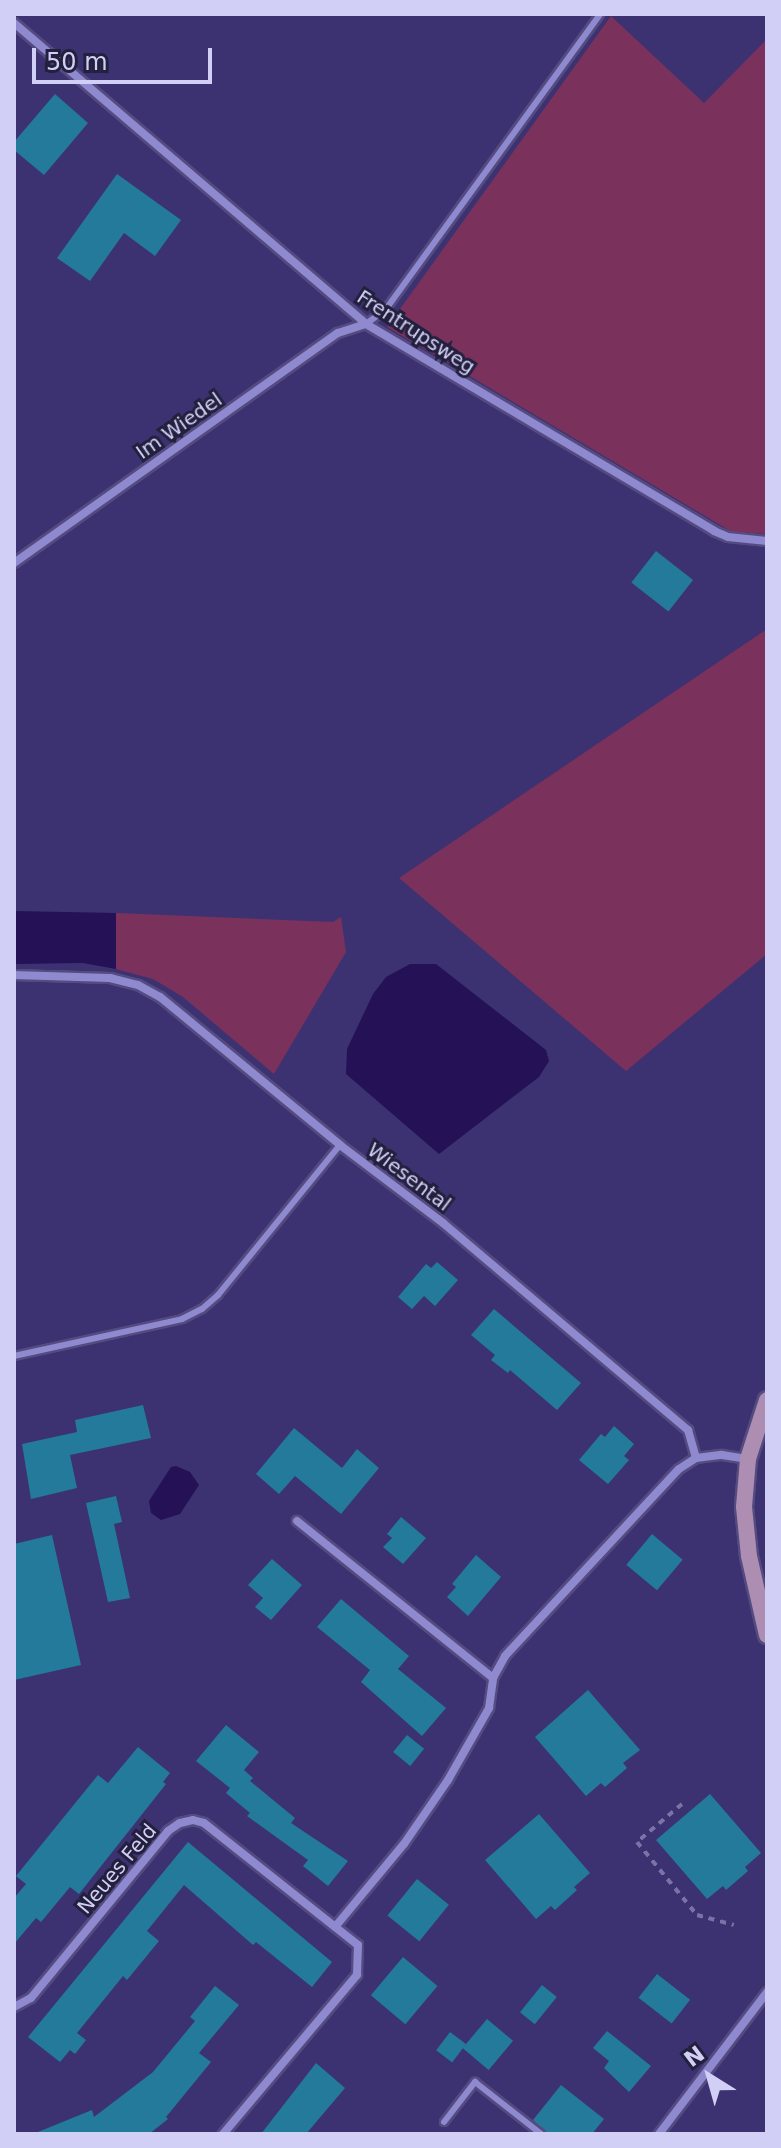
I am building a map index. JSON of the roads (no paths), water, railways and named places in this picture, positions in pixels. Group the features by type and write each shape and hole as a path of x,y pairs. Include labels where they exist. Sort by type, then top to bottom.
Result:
{"main road":[{"path":"767,1400 748,1459 744,1522 767,1635"}],"street":[{"name":"Frentrupsweg","path":"14,23 366,324 714,531 728,537 767,541"},
{"name":"Im Wiedel","path":"14,563 338,333 366,324"},
{"name":"Wiesental","path":"14,975 110,978 149,991 188,1017 340,1145 443,1223 688,1430 696,1458"},
{"path":"335,1927 404,1844 448,1780 489,1708 493,1678 505,1656 679,1469 696,1458 722,1455 748,1459"},
{"path":"297,1521 493,1678"},
{"name":"Neues Feld","path":"14,2007 31,1998 168,1831 180,1823 193,1820 204,1823 358,1945 357,1975 223,2134"},
{"path":"659,2134 767,1992"}],"lane":[{"path":"366,324 386,309 600,14"},
{"path":"14,1356 182,1319 202,1309 218,1295 340,1145"},
{"path":"444,2122 475,2082 541,2134"}]}
